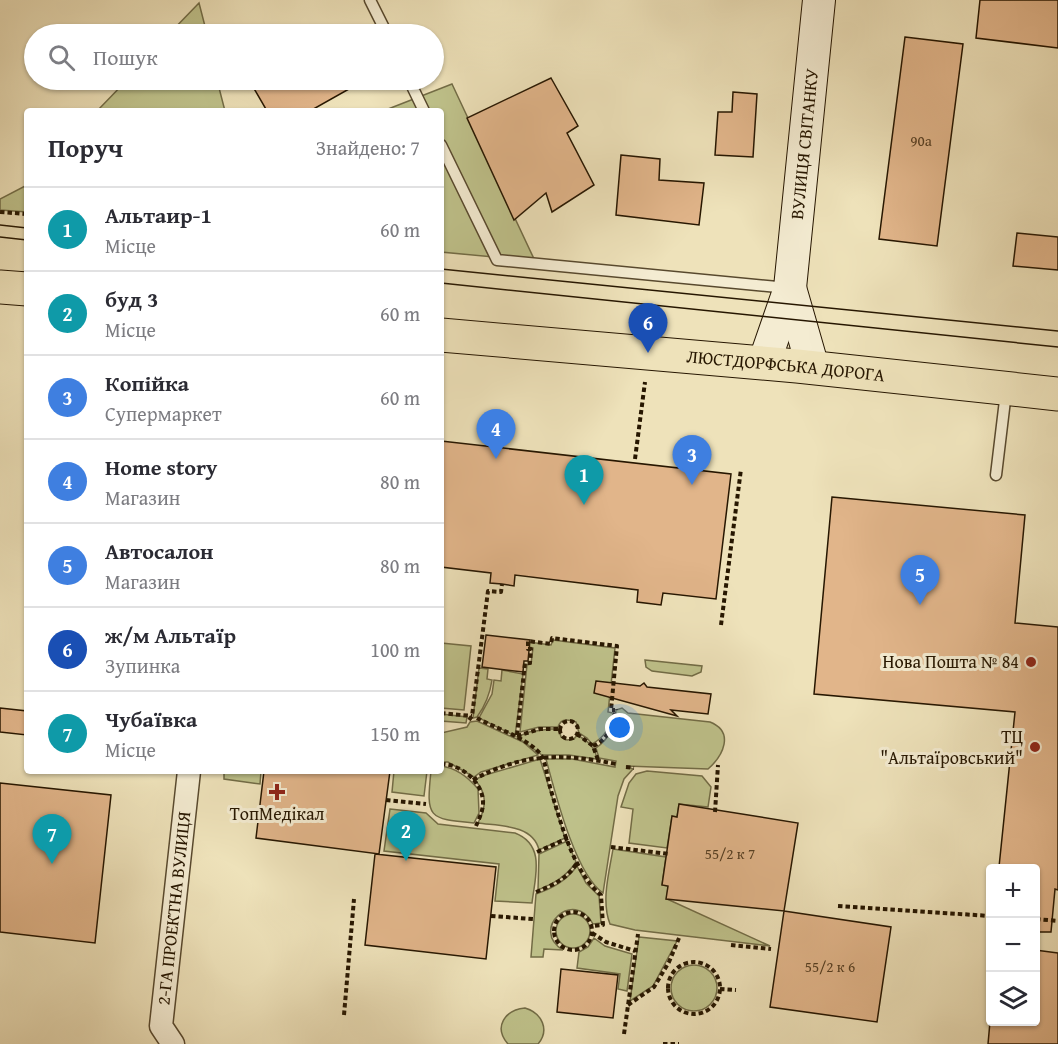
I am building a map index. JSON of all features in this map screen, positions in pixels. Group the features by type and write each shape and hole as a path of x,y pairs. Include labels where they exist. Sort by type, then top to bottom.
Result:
{"main road":[{"path":"0,287 24,289"},
{"name":"ЛЮСТДОРФСЬКА ДОРОГА","path":"444,335 764,363 1058,394"}],"street":[{"name":"ВУЛИЦЯ СВІТАНКУ","path":"764,363 790,288 819,0"},
{"name":"ВУЛИЦЯ СВІТАНКУ","path":"790,288 813,368"},
{"name":"2-ГА ПРОЕКТНА ВУЛИЦЯ","path":"173,1044 161,1026 189,774"}],"lane":[{"path":"370,0 382,24"},
{"path":"414,90 423,108"},
{"path":"444,151 497,260 790,288"},
{"path":"996,475 1006,389"}],"path":[{"path":"0,212 24,214"},
{"path":"634,459 648,353"},
{"path":"720,625 741,470"},
{"path":"473,718 488,591 501,592 502,584"},
{"path":"517,736 525,663 530,663 531,649 528,649 528,641 551,644 552,638 617,646 611,710 616,709 613,726 604,739 593,746"},
{"path":"444,713 473,718 517,736 542,756 578,862 588,882 601,895 603,925 592,926"},
{"path":"569,721 575,723 578,728 577,734 567,740 562,737 560,729 564,722 569,721"},
{"path":"517,736 540,729 560,729"},
{"path":"577,734 593,746 598,760"},
{"path":"473,780 502,768 542,756 569,756 616,764"},
{"path":"444,765 455,767 479,787 483,803 476,826"},
{"path":"715,812 718,765"},
{"path":"626,766 634,768"},
{"path":"386,800 426,804"},
{"path":"537,852 568,838"},
{"path":"611,847 669,854"},
{"path":"536,892 556,884 571,872 578,862"},
{"path":"344,1016 354,899"},
{"path":"838,906 986,916"},
{"path":"574,911 582,913 589,919 592,926 591,933 586,945 578,950 561,947 553,933 558,918 574,911"},
{"path":"491,916 533,919"},
{"path":"1040,919 1058,921"},
{"path":"591,933 606,942 635,951"},
{"path":"624,1034 638,934"},
{"path":"628,1005 654,987 679,938"},
{"path":"731,945 771,950"},
{"path":"691,962 701,963 711,968 718,976 720,989 719,997 713,1006 704,1012 693,1014 676,1007 671,1000 669,981 673,973 681,966 691,962"},
{"path":"659,980 669,981"},
{"path":"720,989 736,990"},
{"path":"663,1044 679,1044"}],"green space":[{"path":"199,3 204,24 179,24"},
{"path":"452,84 535,261 444,252 444,108 391,108 437,90 444,90 444,87"},
{"path":"117,90 220,90 224,108 100,108"},
{"path":"24,187 24,212 0,210 0,199"},
{"path":"553,640 615,648 608,712 613,713 612,718 604,735 592,744 579,733 576,722 570,720 563,721 558,727 539,727 520,732 527,665 531,664 533,648 529,647 529,642 551,645"},
{"path":"444,643 471,646 464,710 444,708"},
{"path":"645,660 702,666 701,672 692,676 652,671 646,667"},
{"path":"479,668 488,669 487,679 492,680 485,704 477,717 473,718"},
{"path":"502,670 523,674 515,736 479,718 492,694 494,680 501,681"},
{"path":"622,708 628,713 710,722 718,726 722,732 724,744 718,758 708,769 626,766 633,769 624,779 618,796 603,893 593,883 575,851 546,759 572,759 615,767 616,761 599,758 596,748 610,732 616,710"},
{"path":"444,714 467,717 466,723 444,721"},
{"path":"477,721 523,742 538,755 481,772 474,777 444,762 444,732 467,727 470,722"},
{"path":"559,729 561,737 567,740 574,739 577,735 581,737 593,748 597,759 569,755 542,755 517,737 529,732"},
{"path":"540,759 565,838 539,850 530,835 522,831 505,826 478,823 483,812 484,796 475,780"},
{"path":"444,767 452,769 462,774 478,789 479,813 474,823 447,820 433,813 429,798 431,774 444,774"},
{"path":"647,771 702,776 711,787 708,807 679,804 677,817 672,817 667,848 629,843 633,809 621,807 629,783 636,774"},
{"path":"224,774 261,774 260,784 224,779"},
{"path":"394,774 427,774 424,796 392,792"},
{"path":"390,809 426,813 438,824 515,833 525,838 535,854 536,863 532,903 495,901 499,864 384,851"},
{"path":"567,841 576,862 559,879 538,890 539,854"},
{"path":"613,849 666,857 662,885 668,886 667,899 770,946 635,930 610,924 606,896"},
{"path":"577,866 586,883 599,896 601,923 593,924 585,914 576,910 566,911 553,923 551,932 554,942 563,950 544,949 543,957 531,957 536,894 559,883"},
{"path":"573,914 585,919 590,931 585,943 573,948 561,943 556,931 561,919"},
{"path":"639,937 677,941 653,986 630,1001"},
{"path":"594,938 605,946 632,954 627,991 618,989 620,974 577,968 579,952 588,947"},
{"path":"699,965 711,971 716,979 716,997 711,1005 703,1010 689,1011 681,1008 674,1001 671,983 674,975 681,968"},
{"path":"525,1008 540,1018 544,1028 542,1039 538,1044 508,1044 502,1031 503,1020 512,1012"}],"building":[{"path":"980,0 1058,0 1058,48 976,38"},
{"path":"905,37 963,44 937,246 879,239"},
{"path":"551,78 578,126 567,133 594,185 552,212 546,193 514,220 467,118"},
{"path":"255,90 347,90 315,108 265,108"},
{"path":"733,92 757,94 753,157 715,155 718,112 732,112"},
{"path":"621,155 660,159 659,180 704,183 699,225 616,215"},
{"path":"1017,233 1058,237 1058,270 1013,266"},
{"path":"444,441 731,474 716,599 663,593 661,605 637,602 638,590 515,575 514,586 490,583 491,573 444,567"},
{"path":"832,497 1025,515 1015,623 1058,627 1058,890 1055,889 1051,932 1040,932 1040,864 999,864 1015,712 814,694"},
{"path":"486,635 530,640 528,661 524,661 523,672 482,667"},
{"path":"596,681 640,686 644,683 647,687 711,694 708,714 671,710 677,716 594,693"},
{"path":"0,708 24,711 24,735 0,732"},
{"path":"264,774 390,774 379,854 256,838"},
{"path":"0,783 111,795 95,943 0,932"},
{"path":"679,804 798,823 784,911 666,899 668,886 662,885 672,816 677,817"},
{"path":"375,854 496,867 486,959 365,945"},
{"path":"784,911 891,927 877,1022 770,1007"},
{"path":"1040,951 1058,953 1058,1044 988,1044 990,1026 1040,1026"},
{"path":"561,969 618,975 613,1018 557,1012"}],"tram line":[{"path":"0,225 24,228"},
{"path":"0,237 24,240"},
{"path":"444,269 1058,331"},
{"path":"444,283 1058,347"}],"place":[{"name":"ж/м Альтаїр","path":"648,353"},
{"name":"Home story","path":"496,459"},
{"name":"Копійка","path":"692,485"},
{"name":"Альтаир-1","path":"584,505"},
{"name":"Автосалон","path":"920,605"},
{"name":"Нова Пошта № 84","path":"1031,662"},
{"name":"ТЦ \"Альтаїровський\"","path":"1035,747"},
{"name":"ТопМедікал","path":"277,792"},
{"name":"буд 3","path":"406,861"},
{"name":"Чубаївка","path":"52,864"}]}
